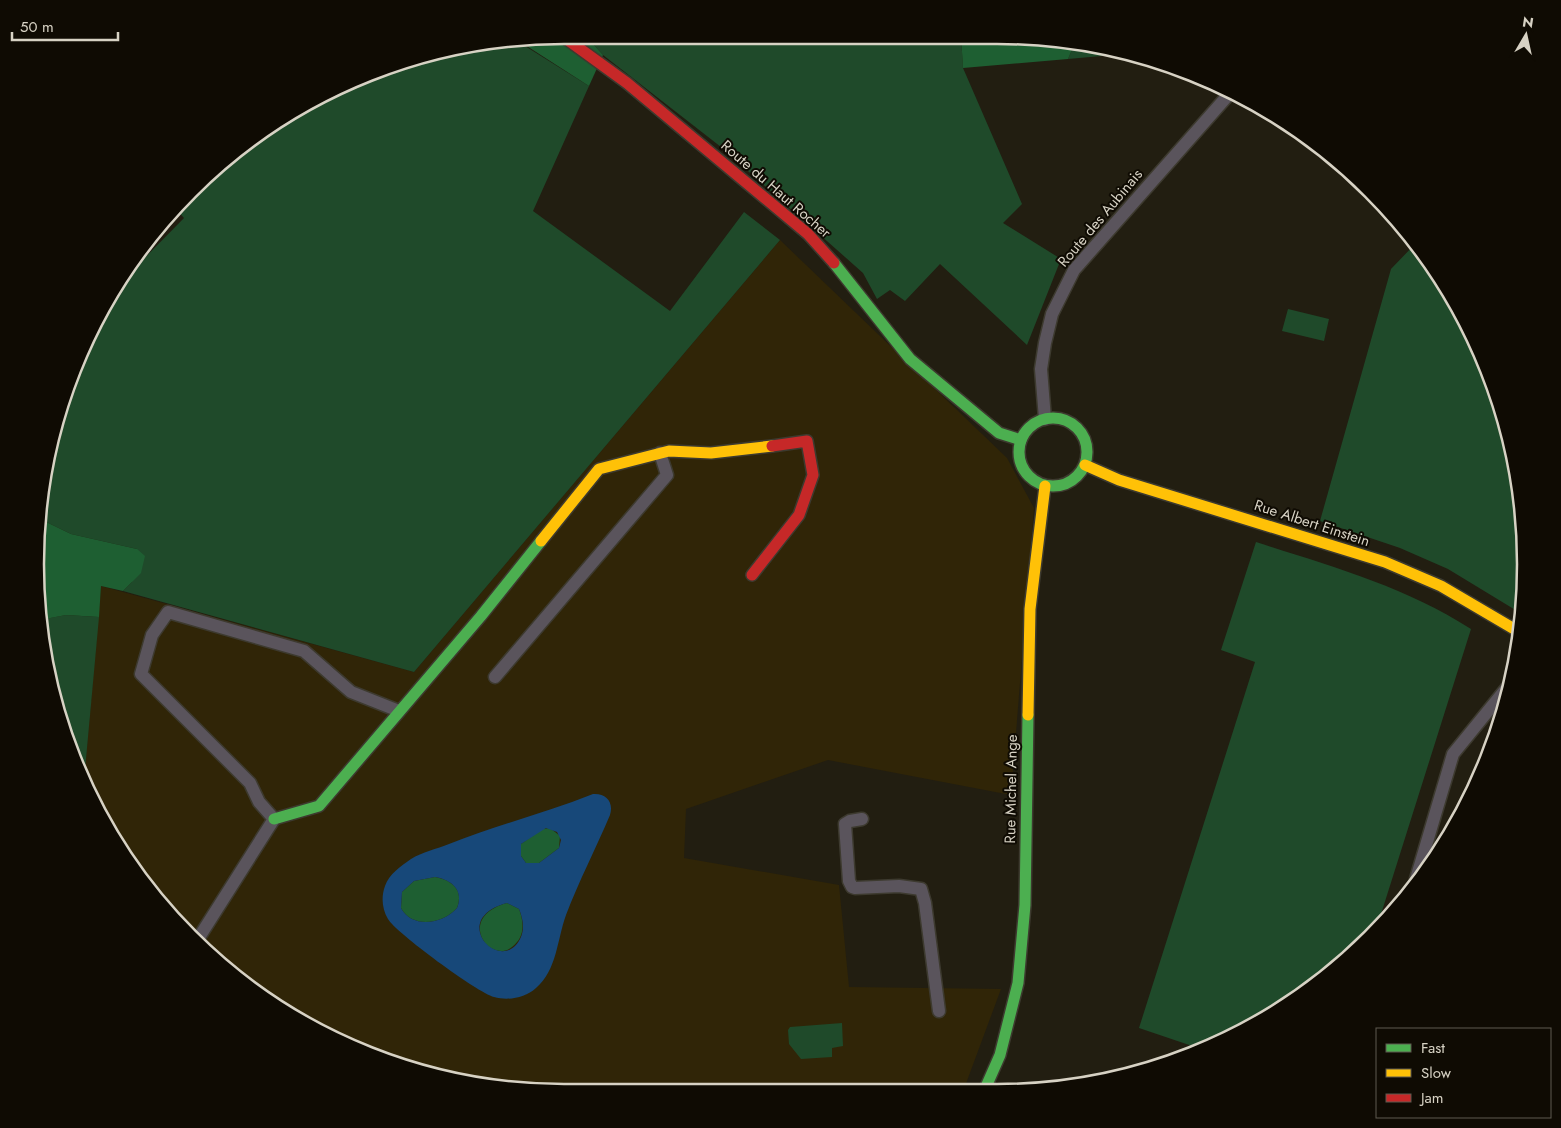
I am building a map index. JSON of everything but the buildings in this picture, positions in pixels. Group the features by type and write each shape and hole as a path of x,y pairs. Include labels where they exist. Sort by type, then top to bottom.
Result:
{"street":[{"name":"Route du Haut Rocher","path":"571,44 635,89 808,234 829,256 910,359 999,433 1021,440"},
{"name":"Route des Aubinais","path":"1045,419 1041,369 1045,343 1052,314 1074,270 1227,97"},
{"path":"1045,419 1064,420 1080,432 1087,448 1085,465 1073,480 1063,485 1045,486 1030,478 1025,472 1018,455 1021,440 1032,425 1045,419"},
{"path":"200,936 274,819 319,806 494,600 599,469 669,451 720,453 807,441 813,475 799,515 752,575"},
{"path":"495,677 667,475 660,453"},
{"name":"Rue Albert Einstein","path":"1085,465 1119,480 1385,562 1441,586 1513,628"},
{"name":"Rue Michel Ange","path":"987,1084 1000,1055 1012,1017 1018,982 1025,906 1030,609 1045,486"},
{"path":"274,819 259,802 250,783 141,674 152,635 168,612 304,650 351,692 399,711"},
{"path":"1419,869 1453,754 1501,695"},
{"path":"862,819 850,820 845,824 849,881 852,887 855,888 908,886 918,888 923,892 939,1011"}],"shaded area":[{"path":"780,240 1007,458 1034,508 1011,795 828,760 686,809 684,858 839,885 849,987 1001,989 966,1084 564,1084 496,1080 429,1067 365,1045 304,1015 247,977 196,932 151,881 113,824 85,768 101,586 414,672"}],"green space":[{"path":"593,44 962,44 963,68 1022,204 1003,223 1061,259 1027,345 940,264 905,301 890,290 877,299 863,273 721,147 603,55"},
{"path":"593,44 603,55 589,86 526,45"},
{"path":"962,44 1031,45 1072,49 1068,59 963,68"},
{"path":"524,46 589,86 533,211 670,311 744,212 780,240 414,672 123,591 132,582 137,549 71,534 46,522 48,496 61,429 83,365 97,334 113,304 139,264 184,218 180,213 196,196 247,151 304,113 334,97 365,83 429,61 496,48"},
{"path":"1072,49 1106,56 1068,59"},
{"path":"1411,248 1448,304 1464,334 1490,397 1500,429 1513,496 1517,564 1515,610 1448,569 1400,548 1320,521 1391,269"},
{"path":"1288,309 1329,319 1324,341 1282,331"},
{"path":"46,522 71,534 137,549 145,556 141,573 123,591 101,586 99,617 66,615 47,619 44,564"},
{"path":"1256,542 1366,578 1420,601 1471,629 1381,915 1340,955 1286,997 1227,1031 1193,1046 1139,1028 1255,662 1221,650"},
{"path":"66,615 99,617 85,768 61,699 47,619"},
{"path":"550,828 560,836 559,848 539,863 526,863 521,856 521,844 542,829"},
{"path":"435,877 451,883 458,891 459,902 457,908 444,918 436,921 428,922 412,919 401,908 402,892 414,881"},
{"path":"507,903 519,909 522,930 520,938 508,950 498,951 489,947 483,939 480,930 482,920 491,910"},
{"path":"842,1023 843,1046 832,1048 832,1057 801,1059 789,1044 788,1030 790,1027"}],"water":[{"path":"593,794 602,795 610,802 610,815 566,915 552,964 543,981 532,991 511,999 494,997 485,993 420,948 388,919 383,903 385,886 392,874 411,859 467,837","holes":["546,828 557,832 561,840 559,848 539,863 526,863 521,856 521,844","435,877 451,883 458,891 459,902 457,908 444,918 436,921 428,922 412,919 401,908 402,892 414,881","507,903 519,909 523,932 512,949 502,951 492,948 484,941 480,931 481,921 490,911"]}],"traffic: fast":[{"path":"834,263 910,359 999,433 1021,440"},
{"path":"1053,418 1066,420 1077,428 1085,439 1087,452 1085,465 1077,476 1066,484 1053,486 1040,484 1029,476 1021,465 1019,452 1021,439 1029,428 1040,420 1053,418"},
{"path":"274,819 319,806 481,616 541,541"},
{"path":"987,1084 1000,1055 1018,983 1025,905 1028,715"}],"traffic: slow":[{"path":"541,541 599,469 669,451 711,453 772,446"},
{"path":"1085,465 1119,480 1385,562 1441,586 1513,628"},
{"path":"1028,715 1030,609 1045,486"}],"traffic: jam":[{"path":"573,44 627,83 808,234 834,263"},
{"path":"752,575 799,515 813,475 807,441 772,446"}]}
